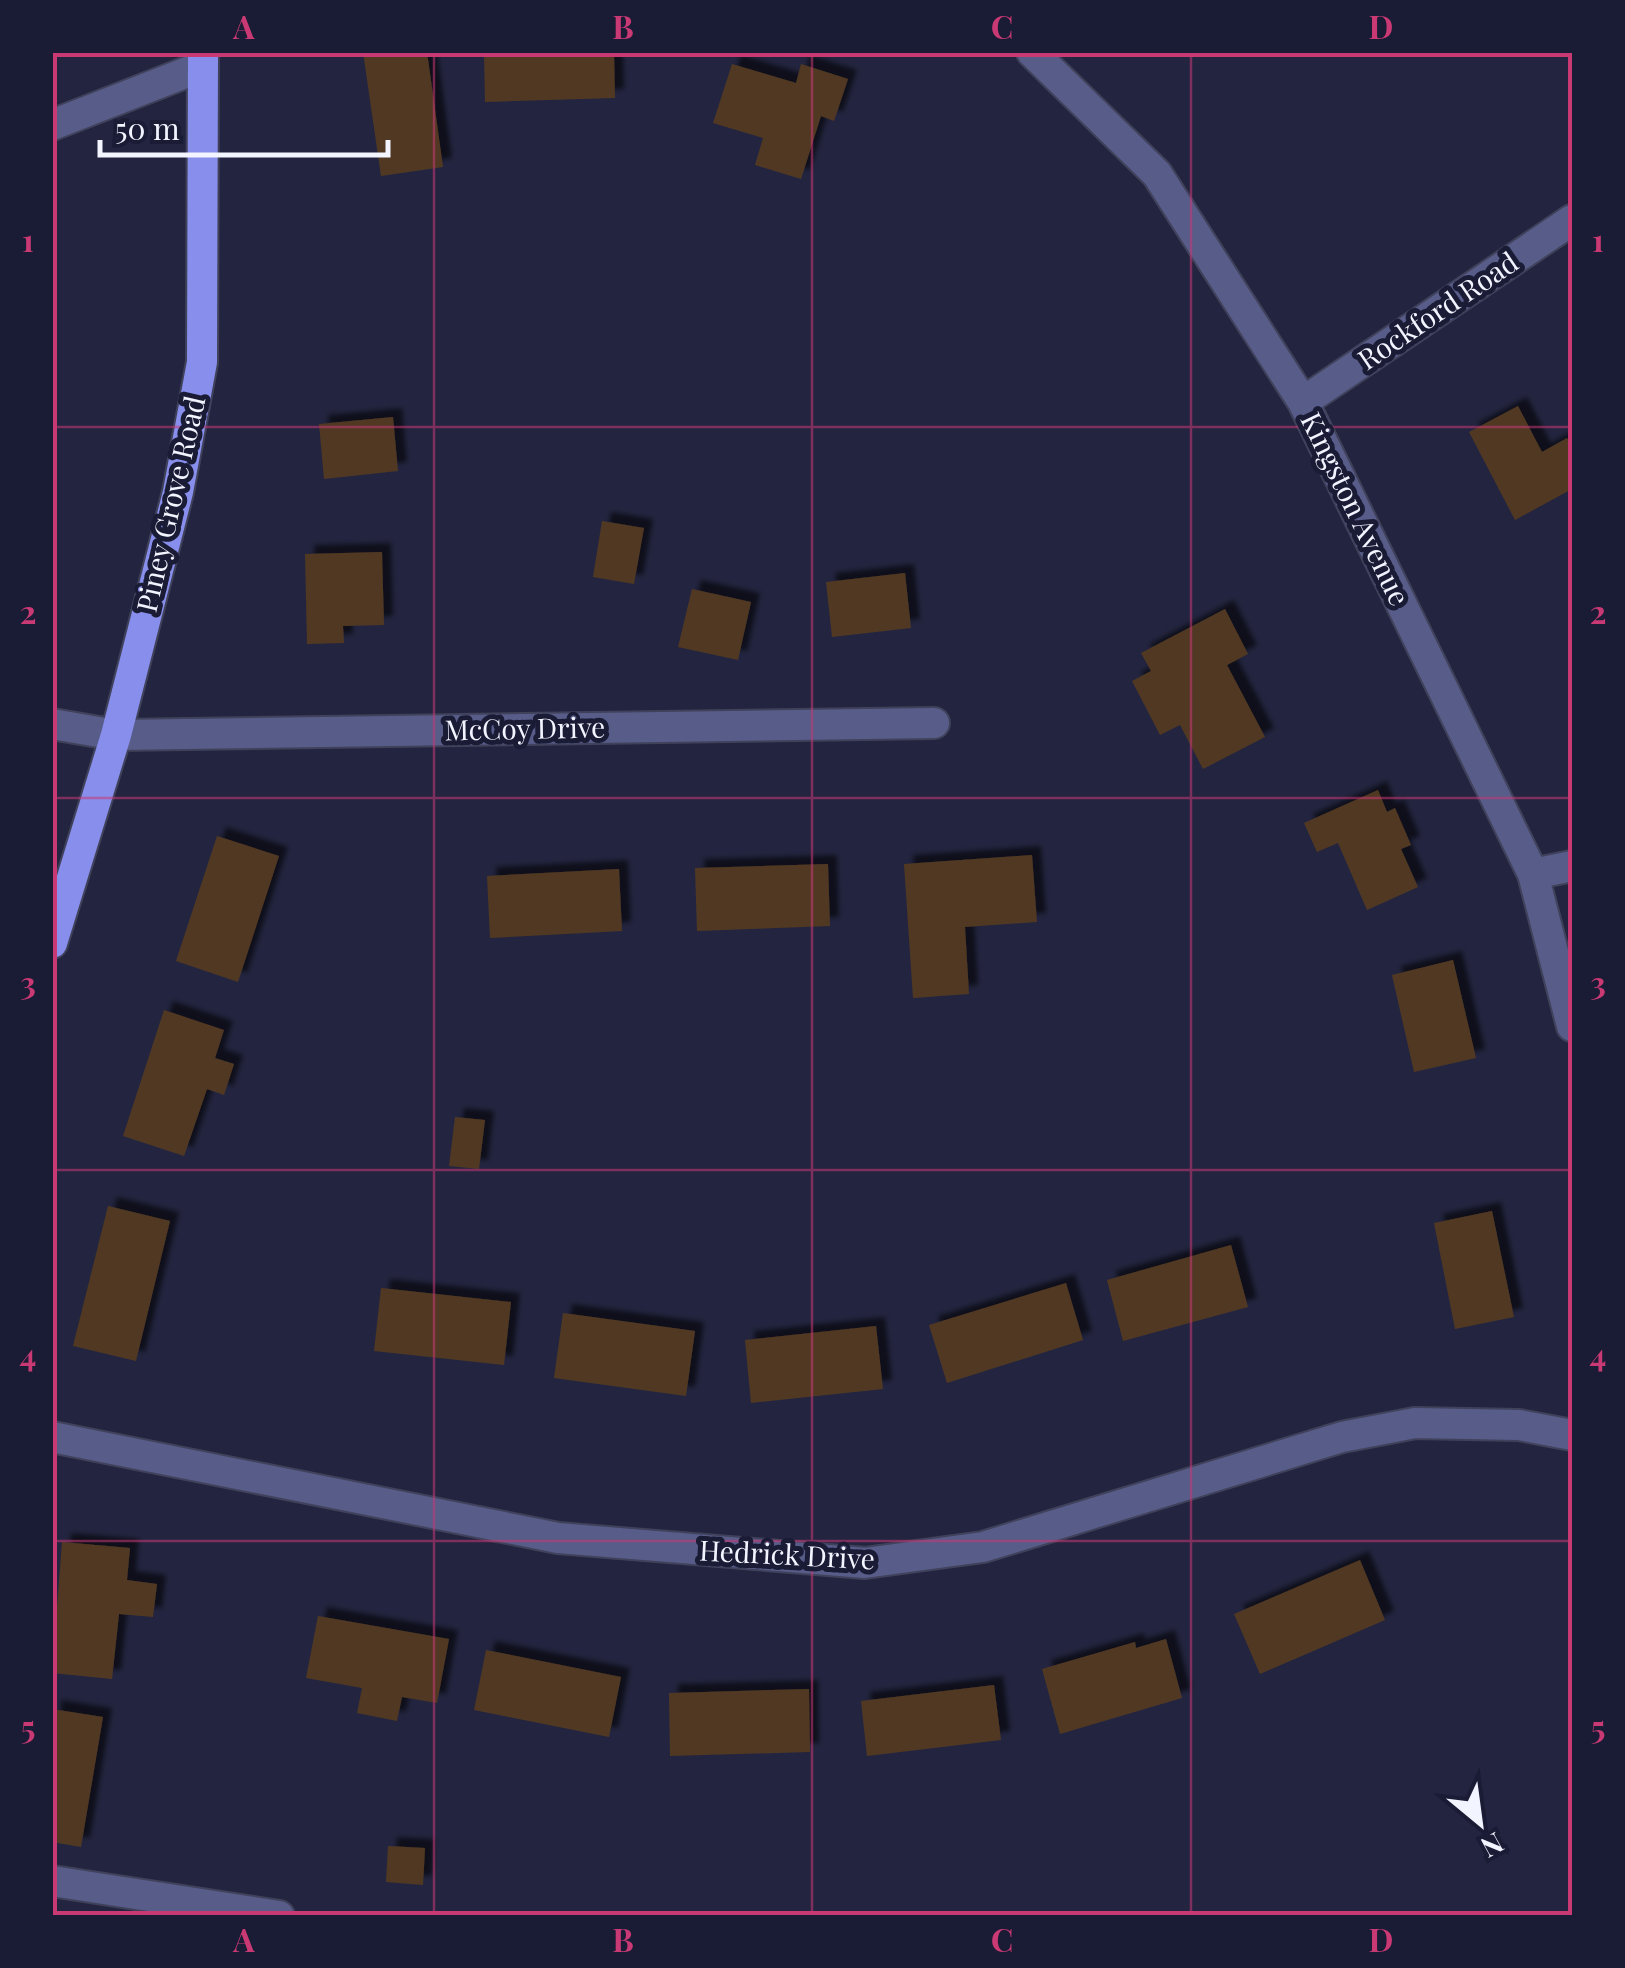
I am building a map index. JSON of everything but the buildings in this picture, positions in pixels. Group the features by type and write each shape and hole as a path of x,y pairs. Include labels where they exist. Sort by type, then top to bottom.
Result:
{"main road":[{"name":"Piney Grove Road","path":"52,943 116,735 178,492 202,362 204,59"}],"street":[{"name":"Kingston Avenue","path":"1032,52 1157,174 1303,402 1533,874 1572,1026"},
{"path":"52,125 204,59"},
{"name":"Rockford Road","path":"1303,402 1572,220"},
{"name":"McCoy Drive","path":"52,724 116,735 934,722"},
{"path":"1533,874 1572,866"},
{"name":"Hedrick Drive","path":"52,1436 558,1538 865,1563 983,1547 1342,1437 1415,1423 1519,1425 1572,1435"},
{"path":"52,1880 279,1916"}]}
